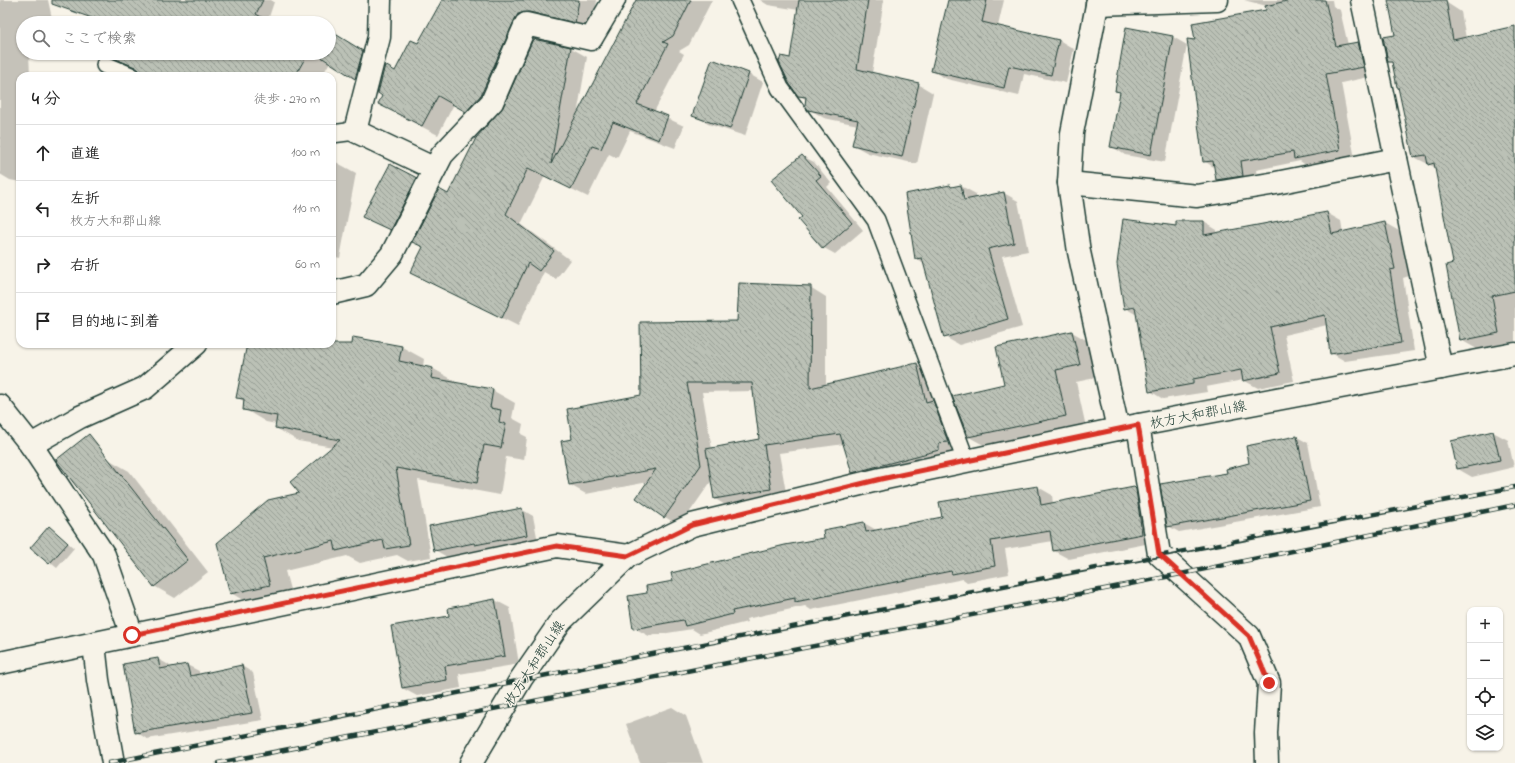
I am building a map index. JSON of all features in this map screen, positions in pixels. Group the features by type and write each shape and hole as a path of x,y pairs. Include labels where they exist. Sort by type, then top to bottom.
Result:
{"street":[{"path":"380,0 380,37 355,131 435,170"},
{"path":"336,292 366,285 392,254 442,155 492,102 526,24 591,39 614,0"},
{"path":"1218,0 1098,2 1072,133 1069,183 1079,252 1128,427 1159,554 1249,636 1269,683 1266,733 1267,763"},
{"path":"1362,0 1441,368"},
{"path":"1069,183 1197,196 1276,183 1396,159"},
{"path":"31,445 80,417 145,388 191,348"},
{"name":"枚方大和郡山線","path":"471,763 521,679 560,621 628,556 692,525 881,479 1128,427 1515,354"},
{"path":"0,407 31,445 104,556 132,635"},
{"path":"0,663 557,546 628,556"},
{"path":"94,644 98,680 113,763"}],"lane":[{"path":"740,0 780,88 876,220 966,461"},
{"path":"105,65 122,72"},
{"path":"336,133 355,131"}],"building":[{"path":"52,0 263,0 256,14 260,16 86,16 52,4"},
{"path":"442,0 579,0 575,23 529,12 518,14 481,95 466,112 438,96 422,126 378,104 382,96 378,93 385,65 395,71 411,40 418,43"},
{"path":"636,0 691,0 673,36 663,42 668,44 637,104 668,116 659,140 613,122 601,149 592,146 571,189 528,168 506,214 554,251 539,271 528,263 502,318 410,273 423,247 412,242 439,189 448,194 476,138 503,107 533,39 571,47 551,164"},
{"path":"799,0 868,0 857,69 919,83 902,157 852,145 858,120 808,110 805,105 806,97 798,96 789,83 779,62 781,56 790,58"},
{"path":"948,0 987,0 982,22 1059,40 1051,75 1009,66 1004,88 931,71"},
{"path":"1291,0 1325,0 1336,46 1358,42 1364,67 1326,74 1340,150 1294,159 1293,152 1241,161 1243,176 1216,180 1213,161 1203,162 1187,39 1195,40 1192,23 1266,10 1265,6"},
{"path":"1388,0 1446,0 1453,40 1515,26 1515,291 1492,296 1499,333 1460,341 1446,265 1453,263 1434,163 1428,165 1426,155 1413,157 1392,62 1388,62 1383,37 1395,35"},
{"path":"1126,27 1173,36 1151,155 1110,147 1120,92 1115,91"},
{"path":"336,34 363,51 355,79 326,60 336,60"},
{"path":"712,59 749,73 730,129 692,116"},
{"path":"118,60 304,60 297,72 140,72 135,67"},
{"path":"802,155 821,176 816,180 852,223 823,249 798,220 802,217 771,180"},
{"path":"390,164 417,178 390,230 362,217"},
{"path":"950,185 951,187 961,185 964,200 1004,192 1014,243 988,249 1008,319 944,338 922,258 915,259 905,194"},
{"path":"1327,212 1332,234 1385,222 1395,269 1390,270 1401,343 1330,354 1325,315 1270,327 1280,373 1243,381 1241,370 1193,379 1193,384 1149,392 1135,307 1124,309 1117,264 1123,219 1176,226 1176,221 1204,221 1204,235"},
{"path":"739,283 811,286 810,388 917,363 926,402 933,400 948,442 939,443 939,450 852,473 840,434 764,445 771,489 714,499 706,449 759,439 752,383 687,383 701,465 664,518 636,498 656,469 569,485 561,441 572,439 567,409 641,395 640,322 737,321"},
{"path":"1072,331 1080,365 1056,370 1066,416 968,437 952,396 1004,384 996,347"},
{"path":"353,337 402,346 399,361 433,368 431,378 493,389 490,408 501,410 499,422 506,424 501,448 484,445 477,483 396,468 409,545 385,549 383,540 336,551 334,541 263,558 270,585 230,594 217,543 268,500 299,493 290,482 340,440 275,428 277,416 243,410 244,399 236,398 246,348 336,348 336,344 352,344"},
{"path":"1493,431 1500,460 1457,469 1451,441"},
{"path":"89,434 188,560 154,587 56,460"},
{"path":"1297,436 1310,501 1167,527 1160,484 1227,473 1226,469 1249,463 1246,446"},
{"path":"1038,486 1041,505 1134,487 1136,489 1142,534 1053,551 1050,531 991,541 995,566 952,574 951,571 795,602 795,598 732,611 733,614 685,626 683,620 633,629 628,596 647,593 646,586 673,581 671,573 785,545 824,538 823,530 864,522 866,532 942,517 939,502"},
{"path":"522,508 527,535 434,551 429,526"},
{"path":"49,526 68,543 49,564 30,548"},
{"path":"495,599 505,656 445,666 447,680 402,688 391,626 449,616 448,608"},
{"path":"158,658 160,669 187,664 190,676 242,665 252,713 135,733 123,664"}],"railway":[{"path":"109,763 812,622 1515,487"},
{"path":"218,763 1181,574 1515,505"}],"route":[{"path":"132,635 557,546 628,556 692,525 881,479 1138,425 1159,554 1249,636 1269,683"}]}
